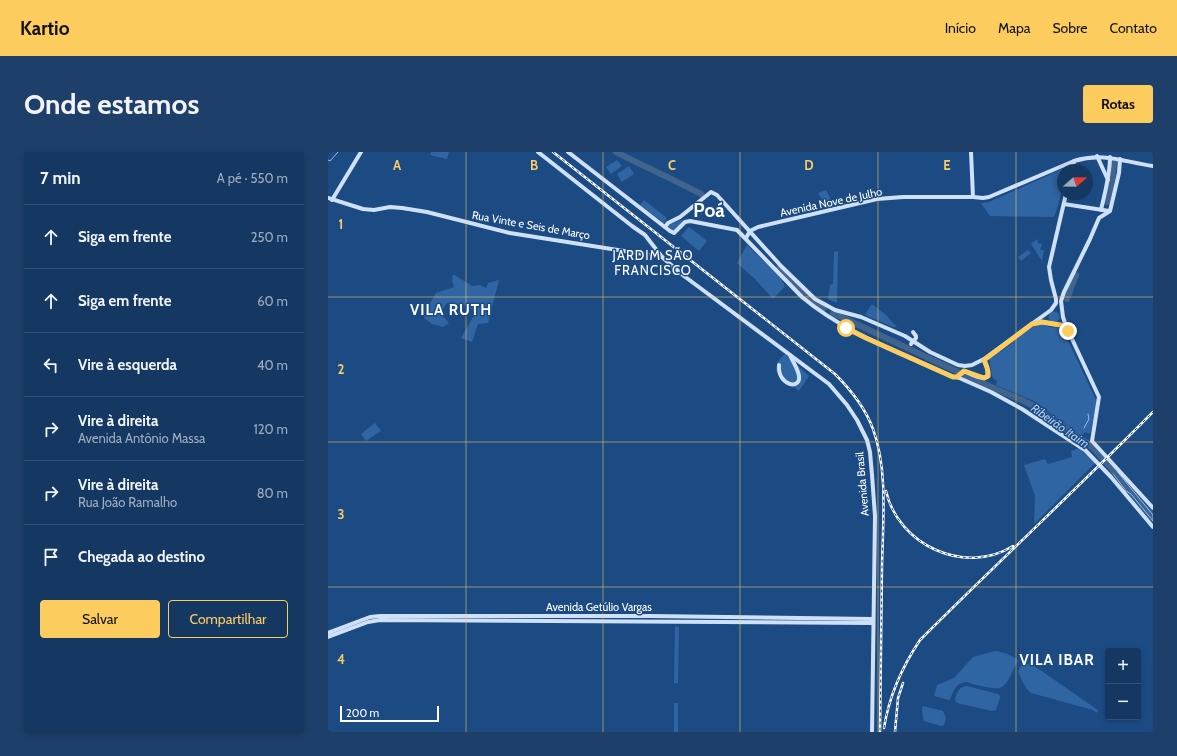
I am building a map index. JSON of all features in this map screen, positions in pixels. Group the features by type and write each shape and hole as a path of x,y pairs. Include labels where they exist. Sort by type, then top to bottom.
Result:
{"main road":[{"path":"330,199 361,152"},
{"name":"Avenida Brasil","path":"538,152 632,226 642,232 662,257 684,276 820,377 836,392 857,420 867,440 870,452 874,507 872,732"},
{"path":"568,152 674,233 685,222 690,221 737,230 812,306 846,328 953,377 959,376 964,371 982,378 986,378 988,376 988,371 984,360"},
{"path":"971,152 973,197"},
{"path":"1098,156 1108,180"},
{"name":"Avenida Nove de Julho","path":"750,231 758,227 877,199 903,197 989,197 1074,161 1087,157 1110,157 1153,166"},
{"path":"1101,210 1108,180 1110,157"},
{"path":"1120,159 1119,173 1110,211 1099,218 1064,292 1062,297 1062,308 1066,326 1099,397 1092,441 1153,508"},
{"path":"665,227 668,223 684,214 711,192 717,195 781,266 815,299 835,310 861,317 905,336 912,343 927,351 962,366 972,365 984,360 1050,310 1056,302 1056,296 1049,268 1065,200"},
{"name":"Rua Vinte e Seis de Março","path":"330,199 363,209 374,210 390,207 427,212 491,229 525,236 662,257"},
{"path":"1064,204 1110,211"},
{"path":"1094,208 1099,218"},
{"path":"684,214 690,221"},
{"path":"746,238 750,231"},
{"path":"1054,305 1058,309 1062,308"},
{"path":"823,313 827,312 828,310 826,306"},
{"path":"829,317 831,312 835,310"},
{"path":"1032,324 1039,322 1066,326"},
{"path":"905,336 913,331 916,337 912,343"},
{"path":"779,365 780,373 786,383 791,384 798,382 800,377 790,355"},
{"path":"959,376 1022,409 1085,450 1103,468 1153,527"},
{"name":"Avenida Getúlio Vargas","path":"328,633 370,617 380,616 655,616 873,621"},
{"path":"772,623 784,621 787,618"},
{"name":"Avenida Getúlio Vargas","path":"328,638 368,622 380,620 772,623 873,621"}],"shaded area":[{"path":"431,152 449,152 447,159 430,155"},
{"path":"617,160 622,166 611,174 606,167"},
{"path":"1113,160 1116,161 1113,182 1107,203 1105,202 1111,181"},
{"path":"629,166 634,174 622,182 617,174"},
{"path":"1057,171 1057,200 1059,200 1054,217 990,216 981,203 989,202"},
{"path":"826,190 834,206 828,208 818,193"},
{"path":"644,200 667,218 664,223 640,205"},
{"path":"681,220 683,221 676,229 673,231 669,229 669,225"},
{"path":"689,227 707,241 699,251 681,236"},
{"path":"1037,239 1038,243 1042,244 1040,250 1044,250 1042,261 1031,244"},
{"path":"747,245 779,276 785,286 774,298 772,298 755,279 737,263"},
{"path":"1028,250 1031,253 1021,261 1018,257"},
{"path":"838,251 837,303 828,299 830,285 833,284 834,252"},
{"path":"453,274 472,286 480,285 486,288 488,283 499,280 488,323 478,324 472,342 461,338 476,312 467,306 447,303 440,313 449,323 443,327 432,324 424,318 436,293 454,287 452,281"},
{"path":"871,305 885,314 897,327 893,327 865,315"},
{"path":"1054,311 1058,313 1060,317 1058,321 1054,323 1050,321 1048,317 1050,313"},
{"path":"1040,324 1063,330 1097,402 1090,434 1085,432 1082,436 1034,401 996,385 997,381 992,376 989,358 995,352 1000,352 1014,342 1015,337 1021,333"},
{"path":"785,354 809,376 799,391 776,370 778,361"},
{"path":"993,388 1030,405 1085,446 1031,408 992,389"},
{"path":"375,423 381,431 366,441 361,434"},
{"path":"1079,448 1095,463 1034,524 1035,496 1024,465 1045,459 1048,464 1072,457 1071,451"},
{"path":"1111,464 1153,515 1153,521 1131,494 1126,491 1108,467"},
{"path":"1123,479 1153,512 1153,515"},
{"path":"1126,491 1131,494 1153,521 1153,523"},
{"path":"675,626 679,627 678,683 674,683"},
{"path":"995,651 1007,654 1018,660 1005,685 999,688 990,688 966,682 957,686 949,700 934,696 937,685 954,678 973,657"},
{"path":"1022,663 1025,665 1030,663 1098,710 1097,713 1093,710 1031,693 1025,686 1018,672"},
{"path":"967,686 998,694 1000,698 996,710 992,711 957,703 955,700 958,691"},
{"path":"674,703 678,703 678,732 674,732"},
{"path":"923,706 943,711 946,718 944,725 941,726 924,721"}],"waterway":[{"path":"328,160 330,161 338,152"},
{"name":"Ribeirão Itaim","path":"616,152 701,194"},
{"path":"1107,202 1113,175 1114,161"},
{"name":"Ribeirão Itaim","path":"779,268 814,301 824,308"},
{"path":"1067,299 1076,275"},
{"name":"Ribeirão Itaim","path":"833,313 958,372"},
{"name":"Ribeirão Itaim","path":"966,376 1032,405 1090,445 1114,471"},
{"path":"1084,428 1089,419 1088,414"}],"railway":[{"path":"553,152 835,374 847,386 866,413 878,445 884,496 880,732"},
{"path":"884,728 889,705 897,682 907,661 920,640 1153,412"},
{"path":"886,491 893,510 904,527 919,540 936,550 955,556 975,558 994,554 1013,546"},
{"path":"895,732 898,698 903,683"}],"district":[{"name":"Poá","path":"709,210"},
{"name":"JARDIM SÃO FRANCISCO","path":"653,262"},
{"name":"VILA RUTH","path":"451,310"},
{"name":"VILA IBAR","path":"1057,660"}],"route":[{"path":"846,328 953,377 957,377 964,371 982,378 988,376 988,368 984,360 1032,324 1042,322 1066,326 1068,331"}]}
